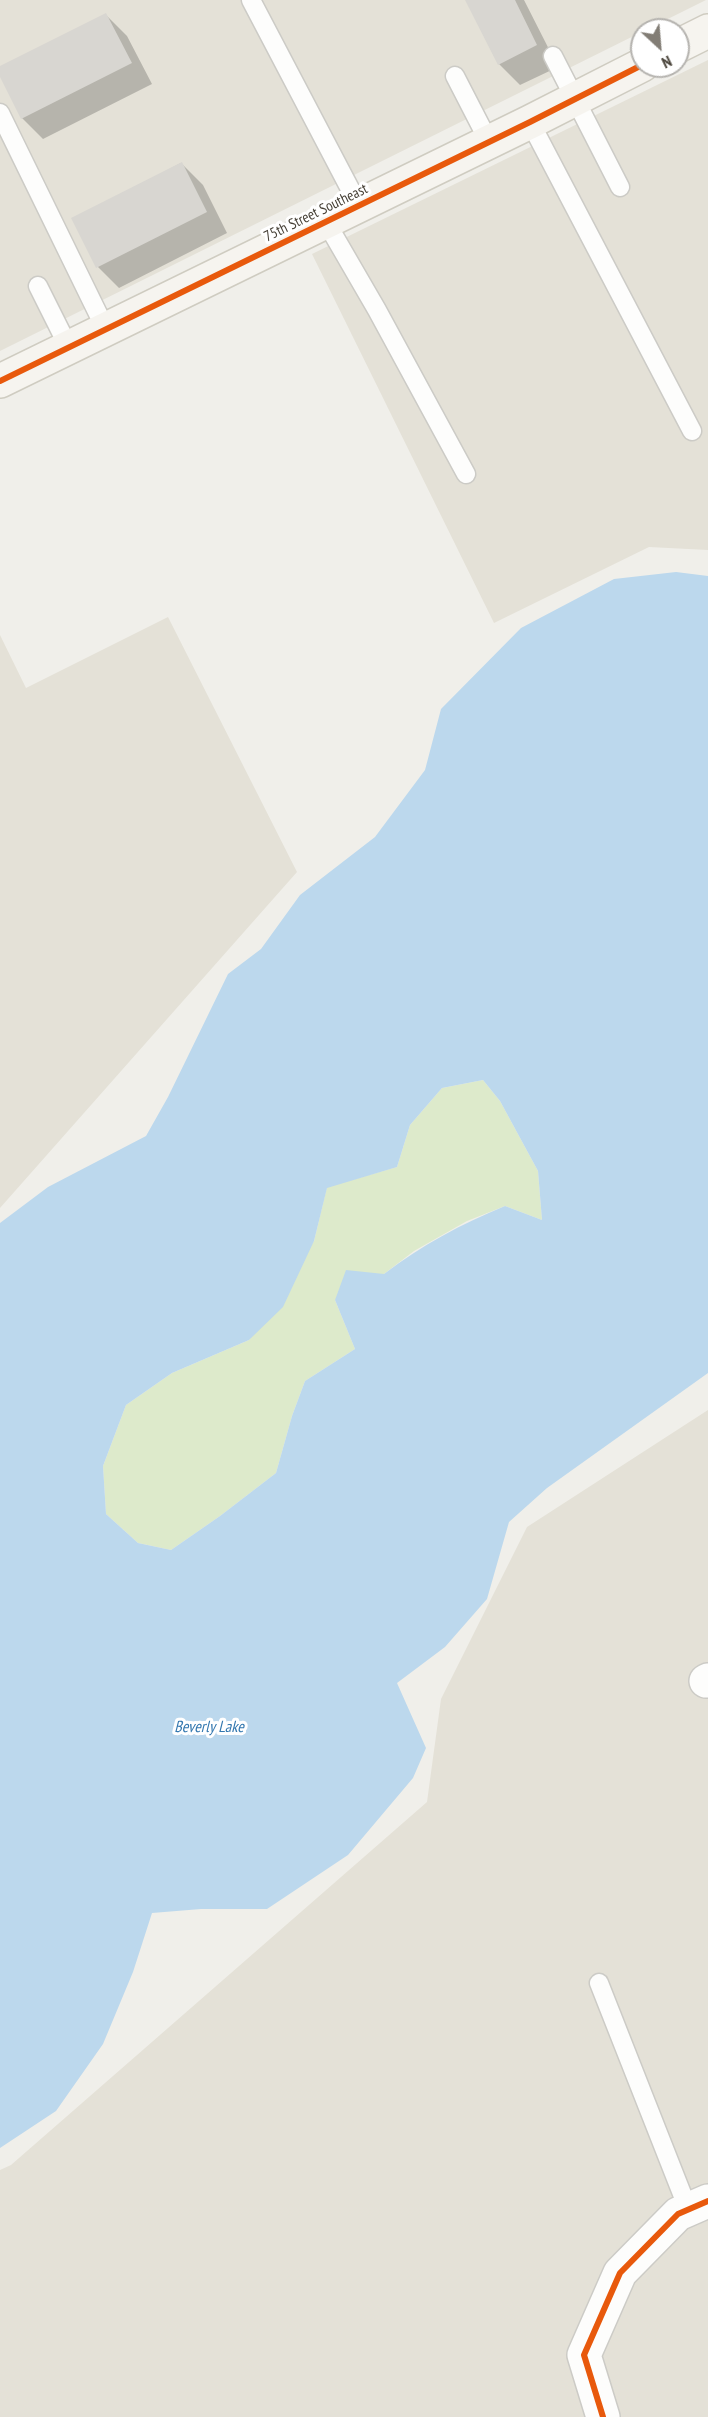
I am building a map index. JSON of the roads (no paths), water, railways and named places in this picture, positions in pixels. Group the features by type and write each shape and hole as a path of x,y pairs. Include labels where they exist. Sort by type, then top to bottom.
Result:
{"street":[{"path":"690,40 708,31"},
{"name":"75th Street Southeast","path":"0,381 630,71"},
{"path":"603,2417 584,2355 620,2273 678,2214 698,2205"}],"lane":[{"path":"251,0 359,206"},
{"path":"553,56 620,188"},
{"path":"455,76 489,142"},
{"path":"0,113 106,330"},
{"path":"530,122 692,431"},
{"path":"326,222 377,310 466,474"},
{"path":"38,286 69,348"},
{"path":"599,1983 698,2205"}],"water":[{"name":"Beverly Lake","path":"676,572 708,576 708,1373 547,1488 509,1522 487,1599 445,1647 397,1683 426,1748 413,1778 348,1855 267,1909 201,1909 152,1913 133,1972 103,2044 56,2111 0,2148 0,1223 48,1187 146,1136 168,1097 228,974 261,949 300,895 375,837 425,770 441,709 521,628 614,579","holes":["483,1080 500,1101 538,1171 542,1220 505,1206 442,1236 384,1274 346,1270 335,1300 355,1349 305,1381 292,1416 276,1473 171,1550 138,1543 106,1514 103,1466 126,1405 172,1373 249,1340 283,1307 314,1241 327,1188 397,1167 410,1125 442,1088"]}]}
